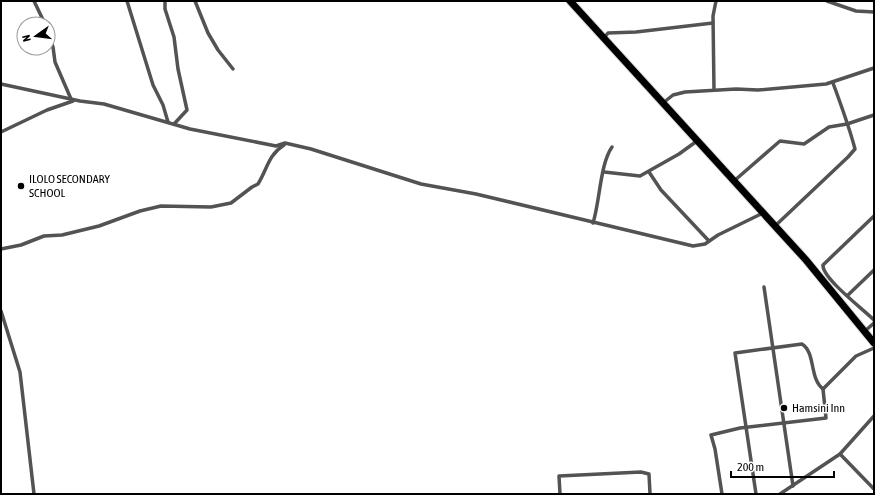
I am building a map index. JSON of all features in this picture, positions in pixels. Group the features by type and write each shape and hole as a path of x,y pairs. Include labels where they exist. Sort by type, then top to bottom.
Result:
{"highway":[{"path":"570,1 763,213 874,343"}],"street":[{"path":"34,1 41,16"},
{"path":"127,1 153,85 163,105 168,122"},
{"path":"165,1 187,110 174,124"},
{"path":"195,1 208,33 218,50 233,69"},
{"path":"714,90 713,23 716,1"},
{"path":"826,1 856,11 874,12"},
{"path":"604,38 608,33 636,32 713,23"},
{"path":"55,56 56,62 73,100"},
{"path":"663,103 673,96 685,92 714,90 758,90 833,83 874,68"},
{"path":"774,226 848,157 854,149 849,124 844,116 833,83"},
{"path":"1,84 73,100 104,104 174,124 276,146 287,143 358,162 421,184 476,194 694,246 705,244 737,224 763,213"},
{"path":"1,132 47,110 73,100"},
{"path":"734,181 780,141 804,144 829,127 849,124 874,115"},
{"path":"604,172 640,176 649,172 653,167 680,154 698,141"},
{"path":"1,249 20,245 44,236 62,235 92,228 140,210 161,206 211,207 231,203 258,184 263,171 276,150 287,143"},
{"path":"593,223 598,207 607,155 612,147"},
{"path":"649,172 661,190 709,241"},
{"path":"874,216 823,265 822,269 834,284 874,320"},
{"path":"848,295 874,270"},
{"path":"764,287 793,486"},
{"path":"1,311 20,372 34,494"},
{"path":"865,332 874,323"},
{"path":"722,494 715,449 710,435 747,428 826,418 822,389 816,384 805,346 802,344 735,353 747,428 756,494"},
{"path":"822,389 856,356 874,348"},
{"path":"780,494 840,454 874,416"},
{"path":"840,454 874,489"},
{"path":"560,494 559,476 641,472 649,474 650,494"}],"place":[{"name":"ILOLO SECONDARY SCHOOL","path":"21,186"},
{"name":"Hamsini Inn","path":"784,408"}]}
